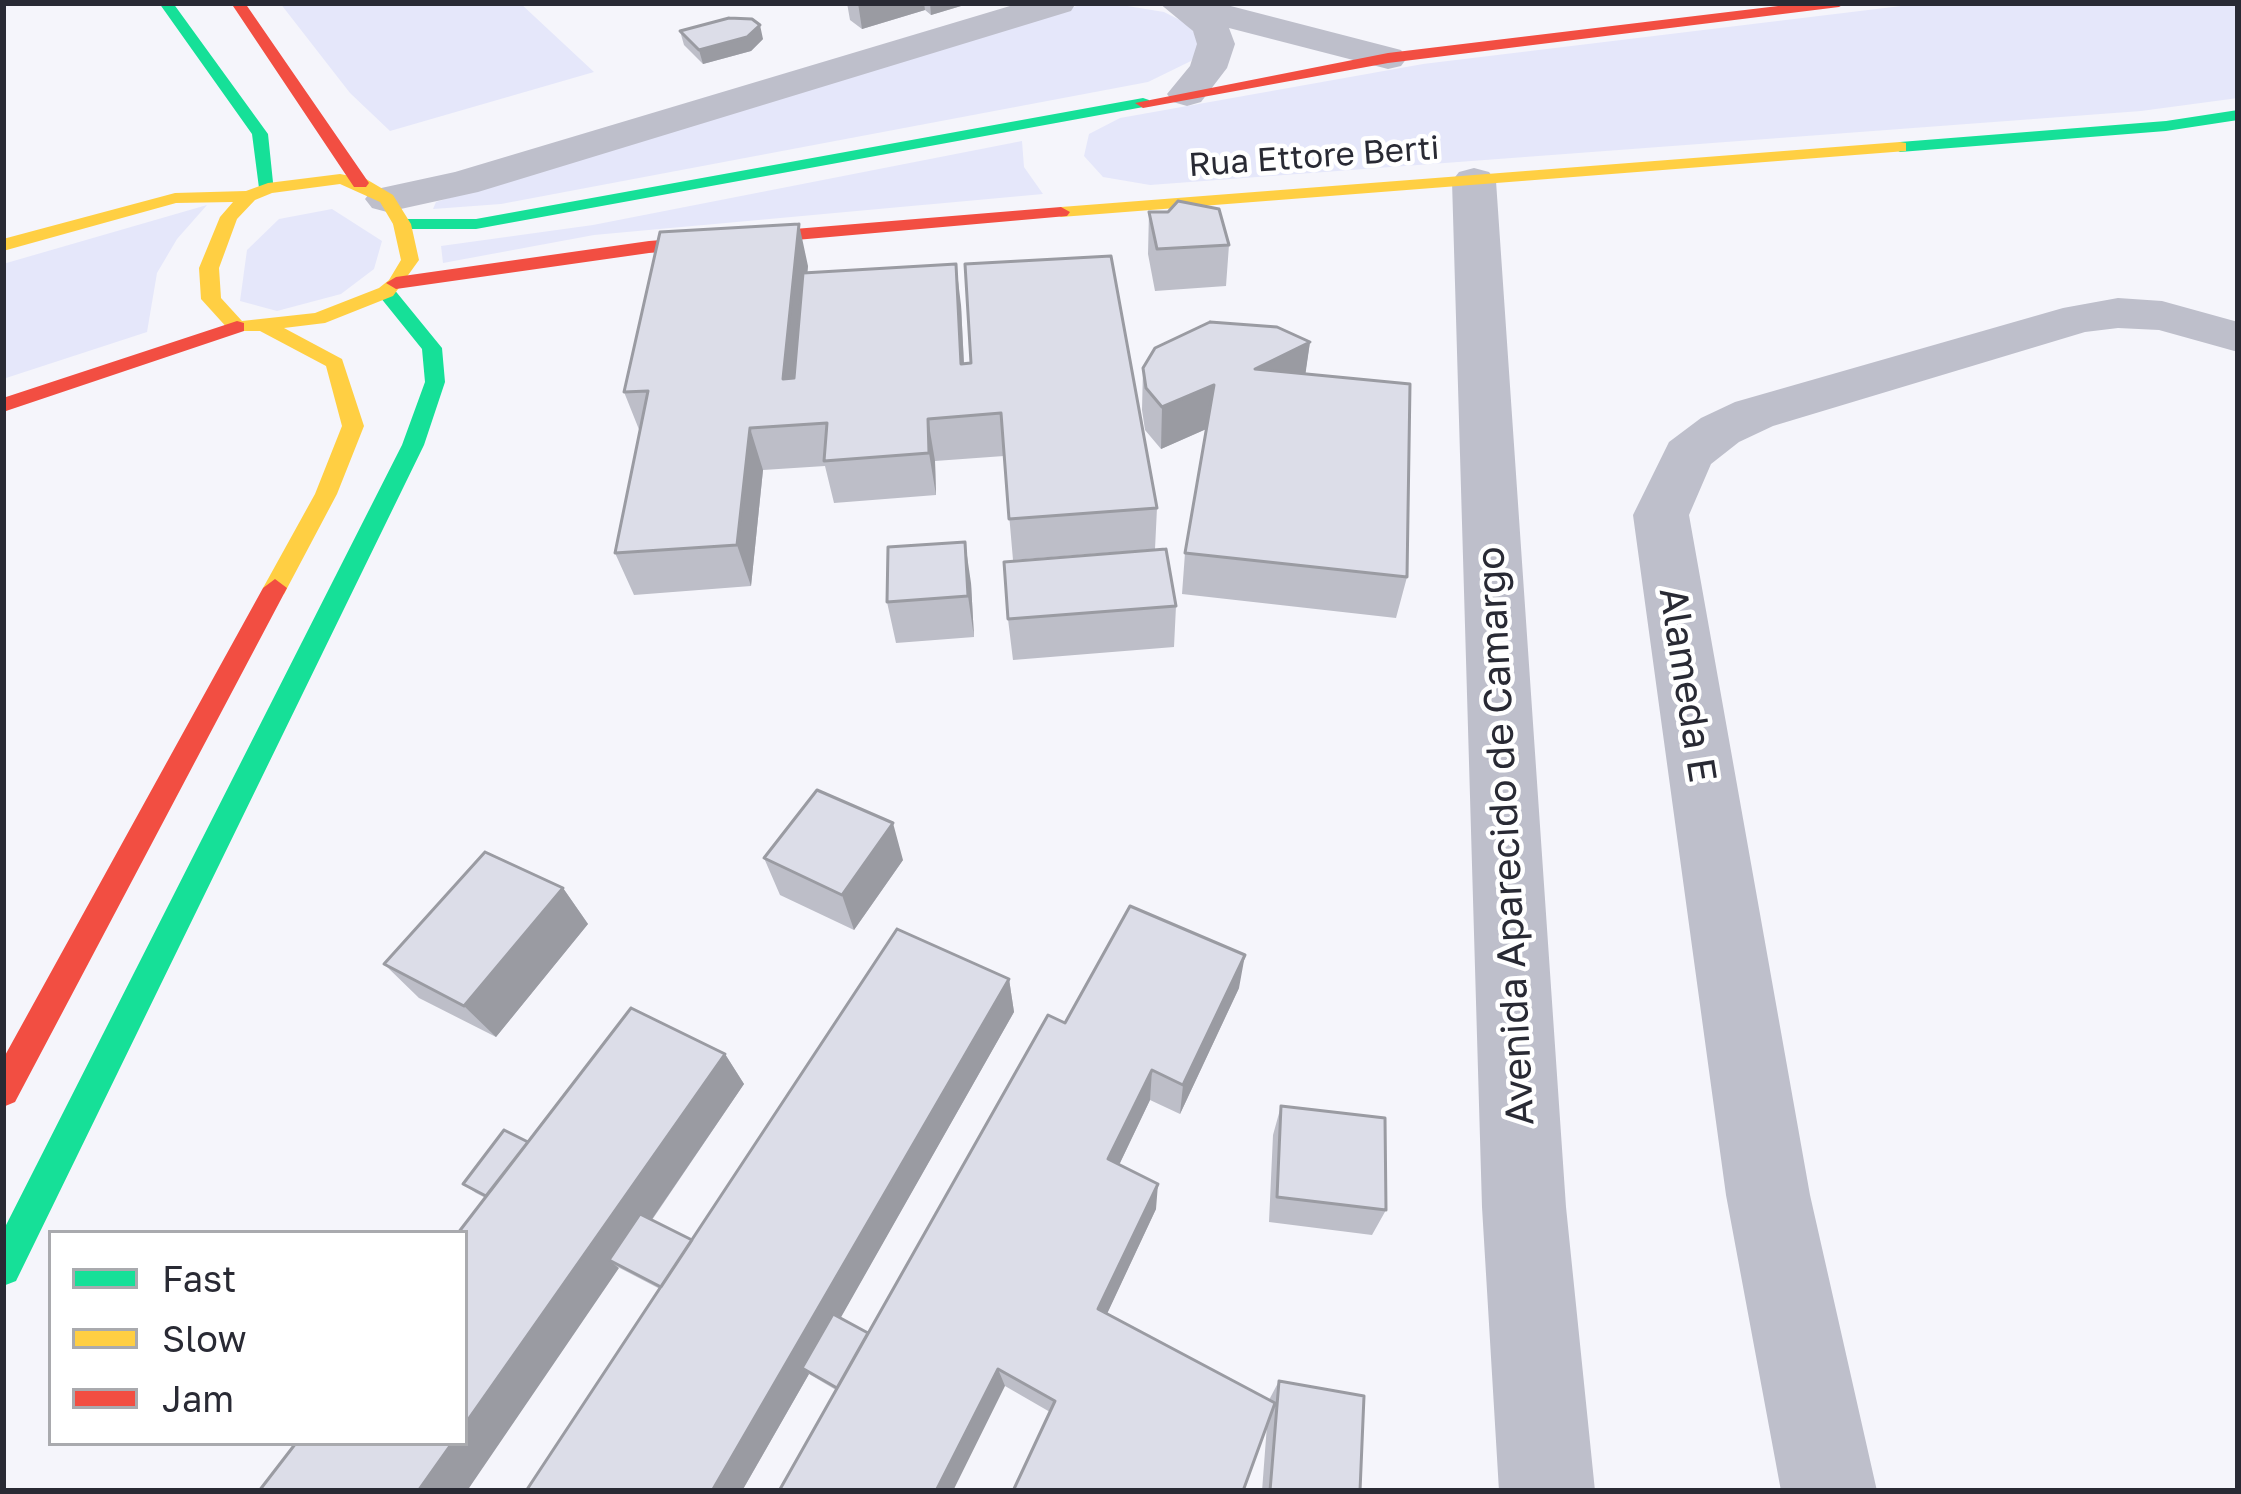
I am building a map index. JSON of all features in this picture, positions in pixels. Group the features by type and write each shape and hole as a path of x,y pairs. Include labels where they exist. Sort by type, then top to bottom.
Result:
{"street":[{"path":"166,3 260,134 259,192 229,217 209,268 211,298 221,315 237,327"},
{"path":"3,405 237,327 268,328 318,319 391,288 410,260 383,202 238,3"},
{"path":"3,244 175,198 259,192 314,180 383,202 463,183 1058,3"},
{"path":"1178,3 1388,58"},
{"path":"1178,3 1210,26 1216,44 1208,68 1187,94"},
{"name":"Rua Ettore Berti","path":"383,202 476,224 1388,58 1839,3"},
{"path":"1055,146 1055,132 1072,114"},
{"name":"Rua Ettore Berti","path":"391,288 649,247 2166,126 2238,116"},
{"name":"Avenida Aparecido de Camargo","path":"1474,181 1524,1207 1547,1491"},
{"path":"1088,187 1148,204"},
{"path":"3,1268 412,445 435,382 432,348 391,288"},
{"name":"Alameda E","path":"1829,1491 1768,1195 1660,514 1688,455 1720,430 1754,414 2080,317 2162,316 2238,337"},
{"path":"3,1091 326,494 352,425 345,386 334,363 268,328"}],"shaded area":[{"path":"280,3 520,3 594,72 390,131 350,93"},
{"path":"1109,3 1164,12 1184,22 1196,34 1199,48 1191,61 1148,82 501,204 433,209 436,202 1080,5"},
{"path":"1926,3 2238,5 2238,98 2141,111 1150,185 1103,177 1084,156 1089,134 1120,118 1423,64"},
{"path":"1022,141 1024,167 1043,194 594,235 443,263 441,246 593,225"},
{"path":"207,205 177,239 157,273 147,332 3,379 3,264"},
{"path":"332,209 382,241 374,269 341,294 277,311 240,301 247,250 279,219"}],"building":[{"path":"729,18 752,19 760,25 747,37 699,50 680,31"},
{"path":"1178,201 1219,209 1229,245 1157,249 1149,212 1168,212"},
{"path":"799,224 783,379 794,378 803,273 956,264 961,364 971,363 965,264 1111,256 1157,508 1009,519 1001,413 928,419 929,453 824,461 827,423 750,428 737,545 615,553 648,391 624,392 660,232"},
{"path":"1210,322 1277,327 1310,342 1255,369 1410,384 1407,577 1185,553 1214,385 1162,407 1146,388 1143,368 1155,348"},
{"path":"965,542 968,596 887,602 888,547"},
{"path":"1166,549 1176,606 1008,619 1004,562"},
{"path":"817,790 893,823 842,895 764,858"},
{"path":"485,852 563,888 464,1006 384,964"},
{"path":"1130,906 1245,955 1183,1085 1152,1070 1108,1159 1158,1184 1098,1309 1275,1403 1243,1491 1013,1491 1055,1401 998,1369 936,1491 779,1491 1048,1015 1065,1023"},
{"path":"897,929 1009,979 712,1491 526,1491"},
{"path":"631,1008 725,1054 468,1420 468,1230 460,1230"},
{"path":"1281,1106 1385,1118 1386,1210 1277,1197"},
{"path":"504,1130 528,1142 486,1196 463,1184"},
{"path":"640,1214 692,1240 661,1287 609,1260"},
{"path":"833,1314 868,1333 837,1388 802,1368"},
{"path":"1279,1381 1364,1396 1360,1491 1270,1491"},
{"path":"294,1446 450,1446 418,1491 259,1491"}],"traffic: fast":[{"path":"166,3 260,134 268,188"},
{"path":"402,224 476,224 1143,103"},
{"path":"1900,147 2166,126 2238,115"},
{"path":"3,1268 413,445 435,382 432,348 386,292"}],"traffic: slow":[{"path":"1061,212 1900,147"},
{"path":"340,179 360,183 387,199 402,224 410,260 396,283 386,292 318,319 237,327 211,299 209,268 229,217 249,196 268,188 340,179"},
{"path":"3,245 175,198 249,196"},
{"path":"268,328 335,363 353,426 326,494 275,588"}],"traffic: jam":[{"path":"238,3 360,183"},
{"path":"1143,103 1388,58 1839,3"},
{"path":"396,283 649,247 1061,212"},
{"path":"3,405 237,327"},
{"path":"3,1091 275,588"}]}
